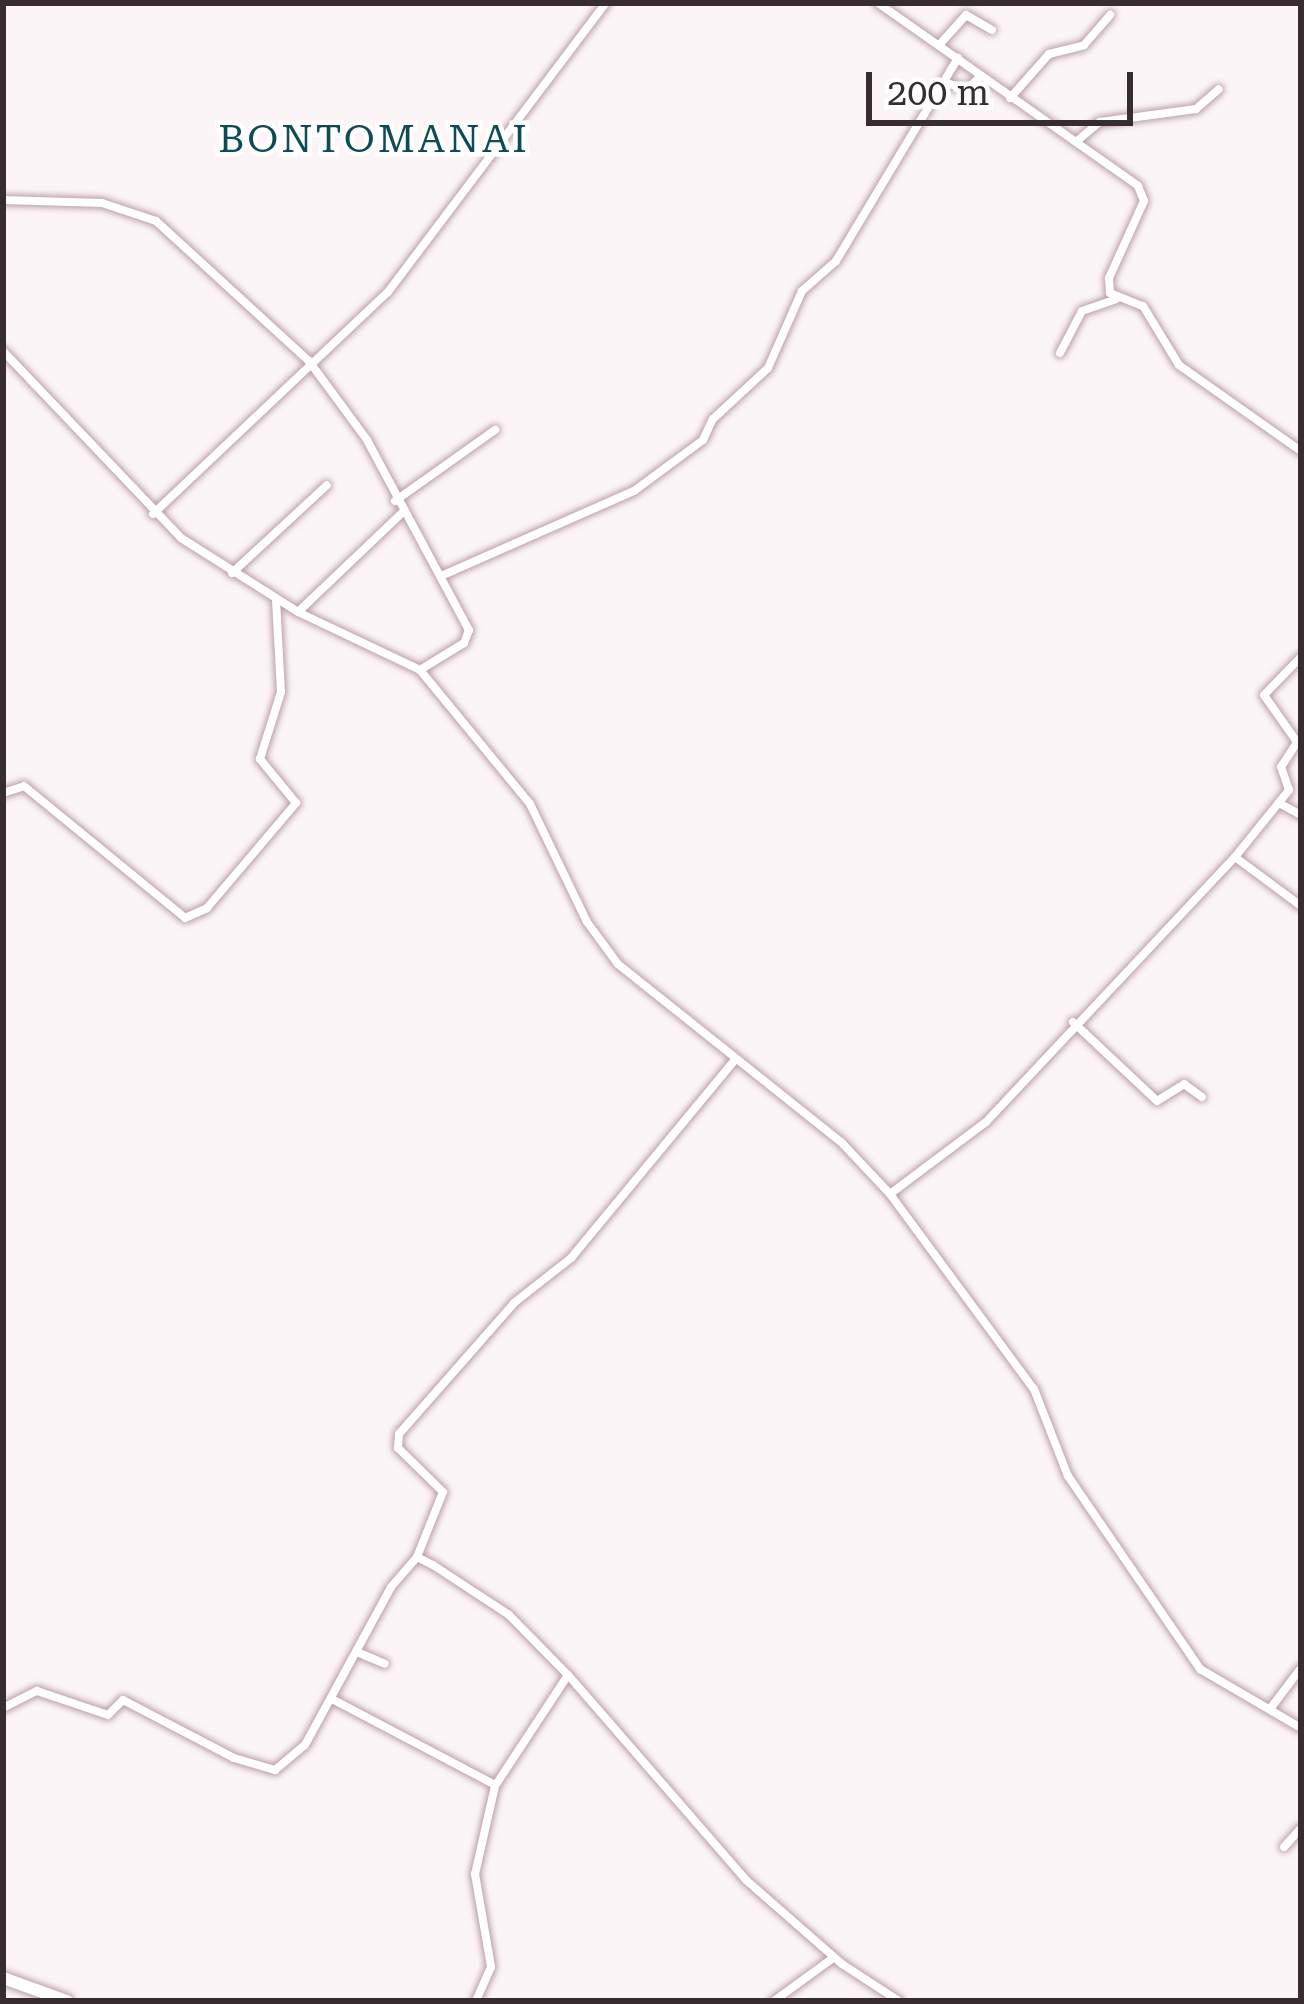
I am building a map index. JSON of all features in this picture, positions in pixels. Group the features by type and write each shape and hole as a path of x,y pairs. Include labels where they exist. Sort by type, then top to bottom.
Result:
{"main road":[{"path":"3,1978 67,2001"}],"street":[{"path":"153,514 429,243 606,3"},
{"path":"878,3 1078,141 1142,192 1130,243 1108,280 1118,299"},
{"path":"940,44 966,15 992,30"},
{"path":"1010,98 1049,54 1081,47 1110,15"},
{"path":"441,576 628,494 703,440 713,419 764,374 802,291 836,260 853,222 947,82 958,58"},
{"path":"947,82 966,91 981,76"},
{"path":"1078,141 1100,122 1196,109 1219,89"},
{"path":"3,200 102,203 156,221 309,362 367,440 469,636 420,670"},
{"path":"1060,353 1082,311 1118,299 1143,306 1179,365 1301,451"},
{"path":"3,351 153,514 232,573 298,612 420,670 530,804 610,954 734,1061 841,1142 890,1194 1034,1388 1068,1476 1200,1669 1301,1728"},
{"path":"395,501 496,430"},
{"path":"232,573 327,485"},
{"path":"298,612 402,513"},
{"path":"3,793 24,786 185,918 207,908 296,803 260,756 281,692 275,598"},
{"path":"890,1194 986,1122 1073,1022 1235,857 1279,803 1290,785 1281,767 1299,741 1264,695 1301,657"},
{"path":"1279,803 1301,815"},
{"path":"1235,857 1301,906"},
{"path":"1073,1022 1157,1101 1184,1084 1202,1097"},
{"path":"3,1708 37,1690 108,1715 123,1700 271,1770 299,1754 387,1592 417,1557 443,1492 398,1448 399,1434 498,1319 571,1258 734,1061"},
{"path":"417,1557 508,1615 568,1675 746,1880 833,1958 899,2001"},
{"path":"358,1652 385,1664"},
{"path":"1270,1709 1301,1668"},
{"path":"476,2001 491,1967 475,1874 495,1786 568,1675"},
{"path":"332,1699 495,1786"},
{"path":"1284,1847 1301,1828"},
{"path":"774,2001 833,1958"}],"district":[{"name":"BONTOMANAI","path":"374,139"}]}
